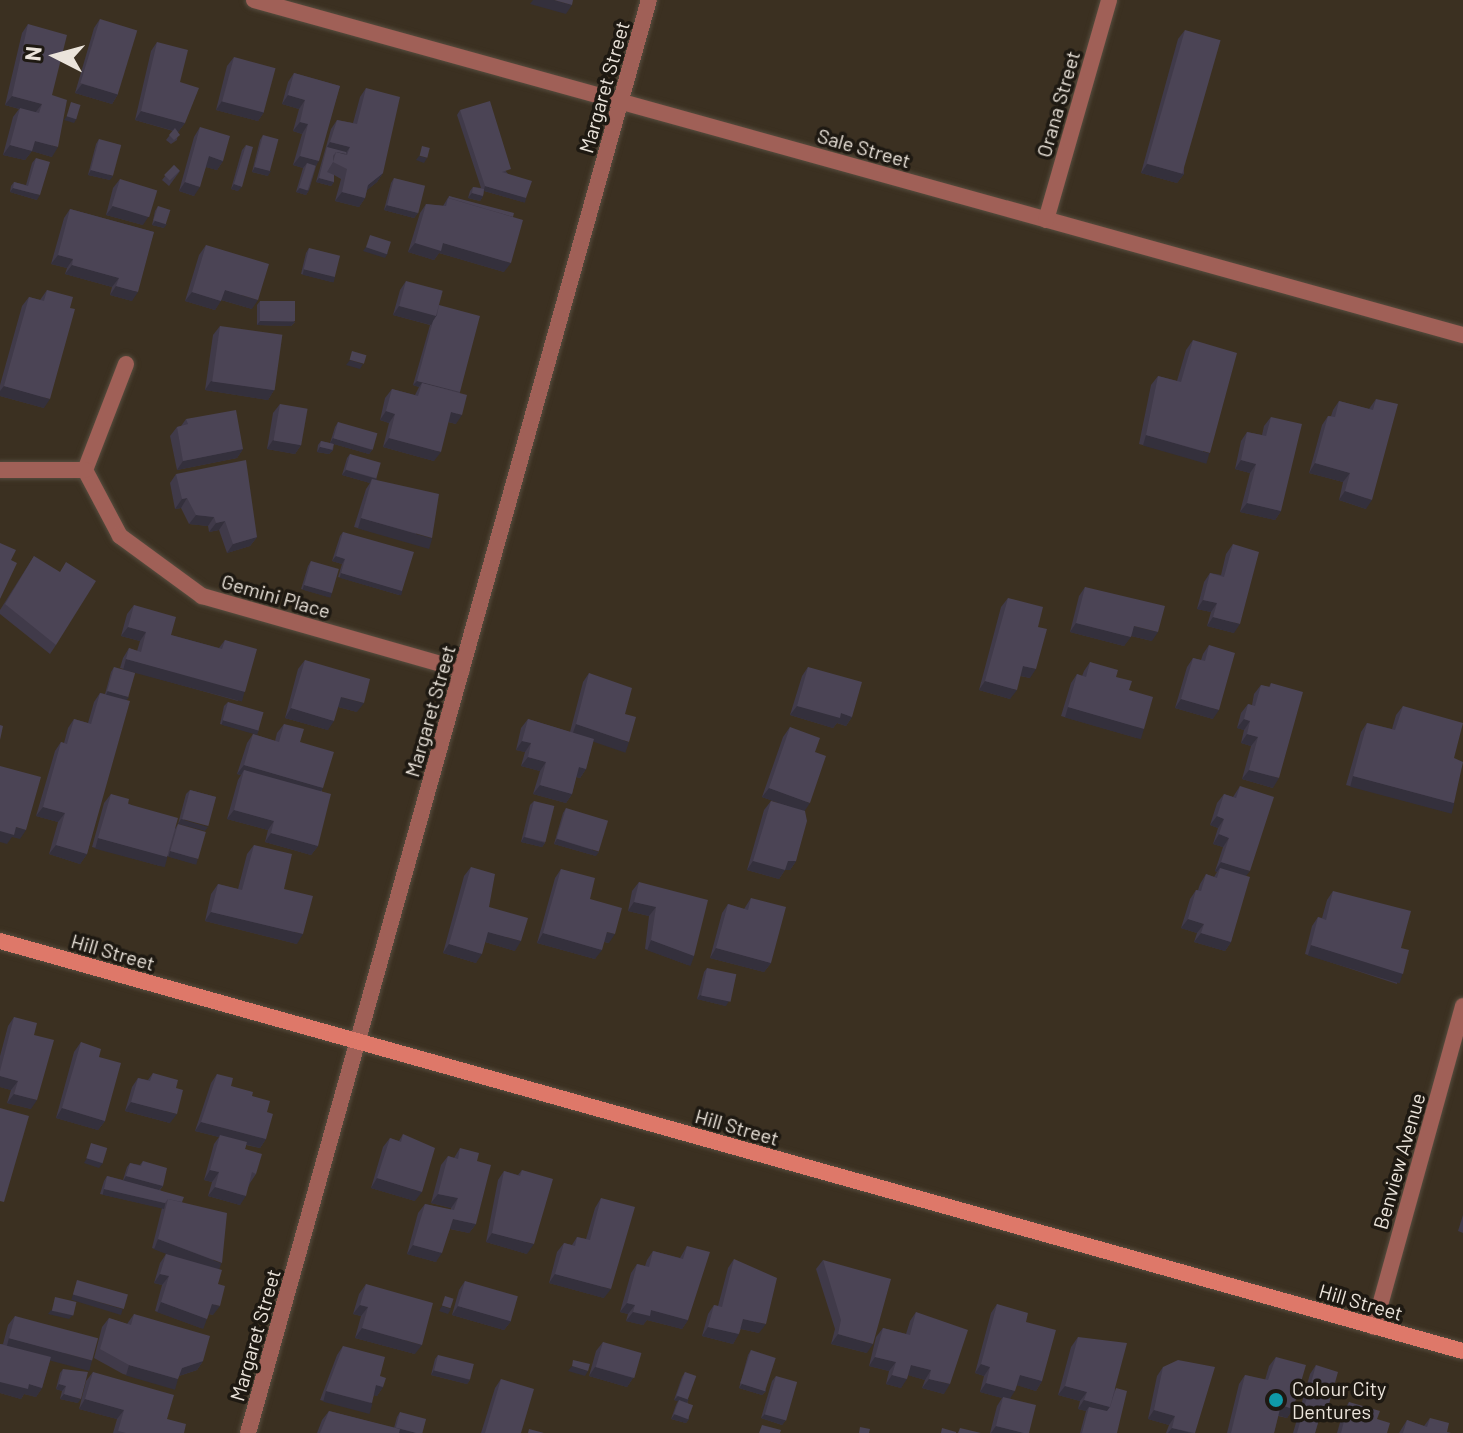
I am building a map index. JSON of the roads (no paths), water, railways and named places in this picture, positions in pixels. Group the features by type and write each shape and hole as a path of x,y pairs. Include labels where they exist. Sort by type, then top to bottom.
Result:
{"main road":[{"name":"Hill Street","path":"0,941 1463,1351"}],"street":[{"name":"Sale Street","path":"254,0 1463,335"},
{"name":"Margaret Street","path":"248,1433 649,0"},
{"name":"Orana Street","path":"1046,220 1109,0"},
{"path":"0,470 85,470 126,364"},
{"name":"Gemini Place","path":"85,470 120,536 202,596 462,670"},
{"name":"Benview Avenue","path":"1374,1327 1463,1006"}],"place":[{"name":"Colour City Dentures","path":"1276,1400"}]}
